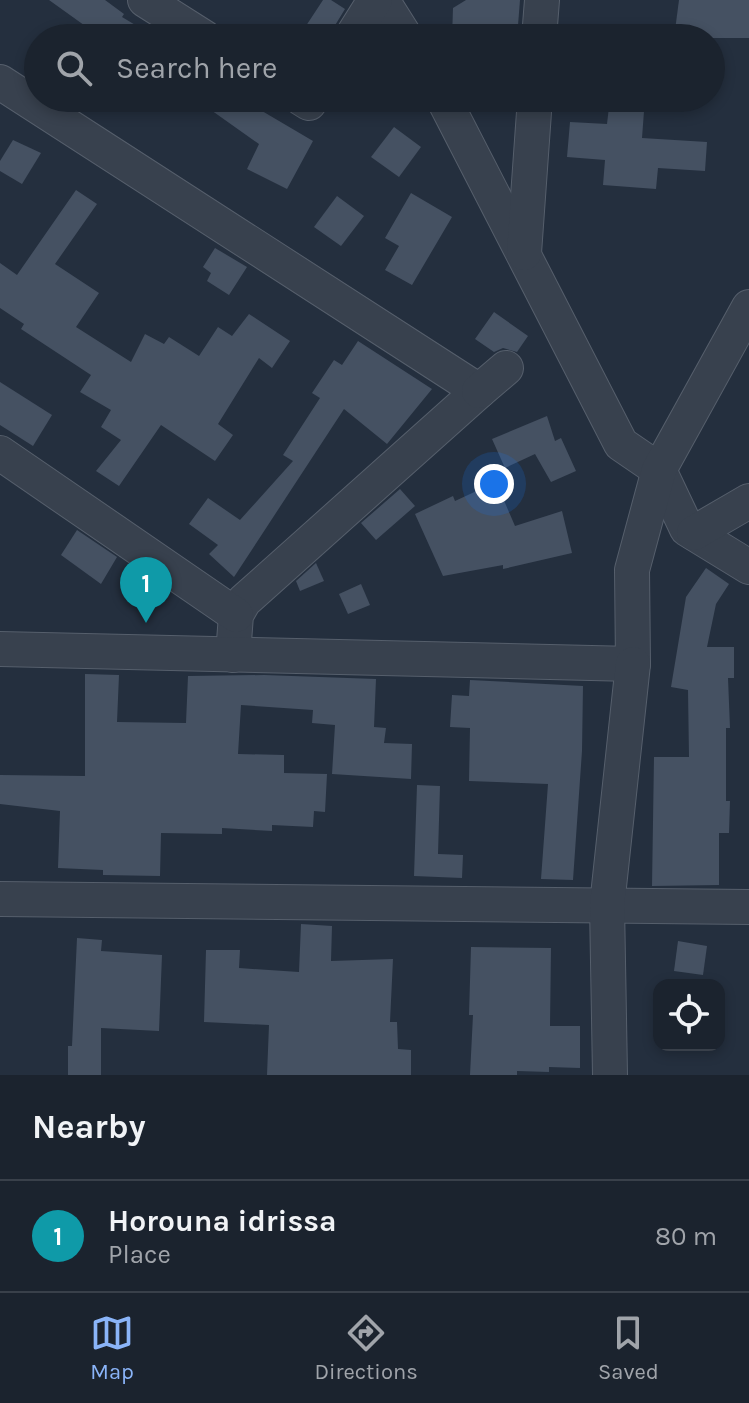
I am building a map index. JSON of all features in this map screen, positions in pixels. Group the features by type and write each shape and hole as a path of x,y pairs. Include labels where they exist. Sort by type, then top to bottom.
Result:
{"street":[{"path":"145,0 183,24"},
{"path":"360,24 375,0"},
{"path":"382,0 397,24"},
{"path":"540,24 542,0"},
{"path":"0,82 24,97"},
{"path":"47,112 479,391"},
{"path":"450,112 621,444 659,470 687,529 749,567"},
{"path":"524,253 534,112"},
{"path":"610,1075 607,905 633,664 632,570 659,470 749,307"},
{"path":"233,655 236,615 244,601 506,368"},
{"path":"0,453 236,615"},
{"path":"694,533 749,501"},
{"path":"0,649 633,664"},
{"path":"0,899 749,907"}],"building":[{"path":"49,0 105,0 134,24 82,24"},
{"path":"323,0 331,0 345,9 336,24 307,24"},
{"path":"466,0 520,0 518,24 452,24 453,8"},
{"path":"679,0 749,0 749,38 725,38 725,24 676,24"},
{"path":"214,112 264,112 313,141 287,189 247,169 259,144"},
{"path":"608,112 644,112 642,138 707,142 705,171 658,168 656,189 603,185 605,160 567,157 570,122 607,124"},
{"path":"394,127 421,147 399,177 371,157"},
{"path":"13,140 41,153 22,184 0,171 0,161"},
{"path":"76,190 97,204 55,264 99,293 76,327 131,362 145,334 164,344 169,337 199,356 218,327 232,336 249,314 290,341 272,368 259,358 218,424 233,435 215,461 161,425 119,486 96,471 121,440 101,427 111,410 80,392 91,375 21,329 24,324 0,308 0,263 17,275"},
{"path":"411,193 452,217 412,285 385,270 399,246 385,238"},
{"path":"337,196 364,216 341,246 314,227"},
{"path":"215,248 247,267 229,295 207,281 211,273 203,267"},
{"path":"494,312 528,336 517,352 503,348 494,352 475,339"},
{"path":"358,341 432,389 387,444 344,409 234,577 209,554 218,545 189,524 208,498 240,520 293,461 283,455 320,398 312,393 334,360 342,365"},
{"path":"0,382 52,415 33,446 0,425"},
{"path":"547,416 555,441 561,438 576,471 551,482 535,454 505,468 492,439"},
{"path":"496,482 515,526 562,511 572,553 503,569 503,565 443,576 415,514 453,496 455,501"},
{"path":"400,489 415,506 376,540 361,523"},
{"path":"77,530 117,557 101,584 61,555"},
{"path":"316,563 324,581 300,591 296,581"},
{"path":"706,568 729,584 716,604 707,647 734,647 734,678 728,678 730,728 726,728 729,833 719,833 719,885 652,886 654,757 689,757 688,690 671,687 686,597"},
{"path":"361,584 370,605 348,614 339,594"},
{"path":"85,674 119,675 117,722 186,723 188,676 376,679 374,727 386,728 384,743 412,744 411,779 332,774 335,725 312,723 313,710 241,705 238,754 284,755 284,773 327,774 325,812 314,811 313,827 272,825 272,831 222,828 222,834 161,833 160,876 103,875 103,870 58,868 60,811 0,804 0,775 85,776"},
{"path":"470,680 583,686 573,880 541,879 548,784 469,781 470,728 450,727 452,695 469,696"},
{"path":"417,785 440,786 438,854 463,855 462,878 414,876"},
{"path":"301,924 332,926 331,961 393,959 390,1022 397,1022 398,1049 411,1050 411,1075 267,1075 269,1025 204,1022 206,950 240,950 239,968 299,972"},
{"path":"77,938 102,940 101,951 162,955 159,1031 101,1028 101,1075 68,1075"},
{"path":"678,941 707,946 703,975 674,971"},
{"path":"471,947 551,948 550,1026 580,1026 580,1068 549,1067 549,1072 517,1071 517,1075 470,1075 473,1015 469,1015"}],"place":[{"name":"Horouna idrissa","path":"146,623"}]}
